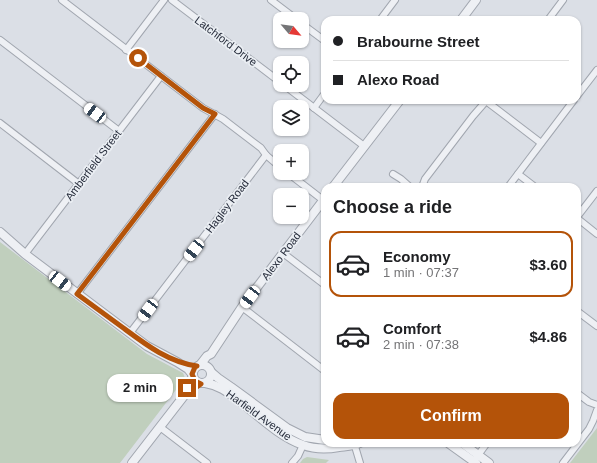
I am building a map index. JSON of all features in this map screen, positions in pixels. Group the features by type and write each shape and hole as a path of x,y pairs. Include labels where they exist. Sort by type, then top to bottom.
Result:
{"street":[{"path":"62,0 203,108 223,119 261,148 273,161"},
{"path":"126,50 164,0"},
{"name":"Latchford Drive","path":"172,0 273,77"},
{"path":"271,0 287,12"},
{"path":"464,16 476,0"},
{"path":"551,16 563,0"},
{"path":"383,16 392,1"},
{"path":"309,29 321,38"},
{"path":"0,40 119,131"},
{"path":"581,91 597,70"},
{"name":"Amberfield Street","path":"25,254 161,76"},
{"path":"293,92 364,146"},
{"path":"314,108 321,98"},
{"path":"336,183 397,104"},
{"path":"424,183 425,179 484,104"},
{"path":"492,104 541,143"},
{"path":"511,183 571,104"},
{"path":"77,294 215,114"},
{"path":"0,123 79,184"},
{"name":"Hagley Road","path":"130,333 266,155"},
{"path":"393,174 406,183"},
{"path":"518,174 530,183"},
{"path":"298,180 321,197"},
{"path":"581,213 597,191"},
{"name":"Alexo Road","path":"199,365 207,356 211,354 242,307 321,203"},
{"path":"581,221 597,234"},
{"path":"0,232 25,254 77,294 153,350 188,369 193,375 195,381 203,383"},
{"path":"283,253 321,282"},
{"path":"242,307 321,368"},
{"path":"581,314 597,326"},
{"name":"Alexo Road","path":"211,354 211,370"},
{"path":"177,362 204,365 211,370 212,375 210,380 187,392"},
{"path":"132,463 187,392 187,388 195,367 199,365"},
{"name":"Harfield Avenue","path":"211,370 218,378 287,428 306,437 321,439"},
{"name":"Harfield Avenue","path":"203,383 213,384 225,390 278,431 303,444 317,448 335,447"},
{"path":"581,396 588,402 597,405"},
{"path":"581,439 589,429 597,410"},
{"path":"160,427 207,463"},
{"path":"292,463 298,456 303,444"},
{"path":"357,447 360,463"},
{"path":"455,447 476,460 489,463"},
{"path":"465,447 476,460"},
{"path":"476,460 484,447"},
{"path":"563,463 575,447"}],"green space":[{"path":"0,242 147,354 183,373 185,378 120,463 0,463"},
{"path":"597,428 597,463 570,463"},
{"path":"307,457 329,460 326,463 300,463"}],"route":[{"path":"138,58 208,112 215,114 77,294 153,350 177,362 197,366 193,370 192,374 195,381 201,384 187,392 187,388"}]}
